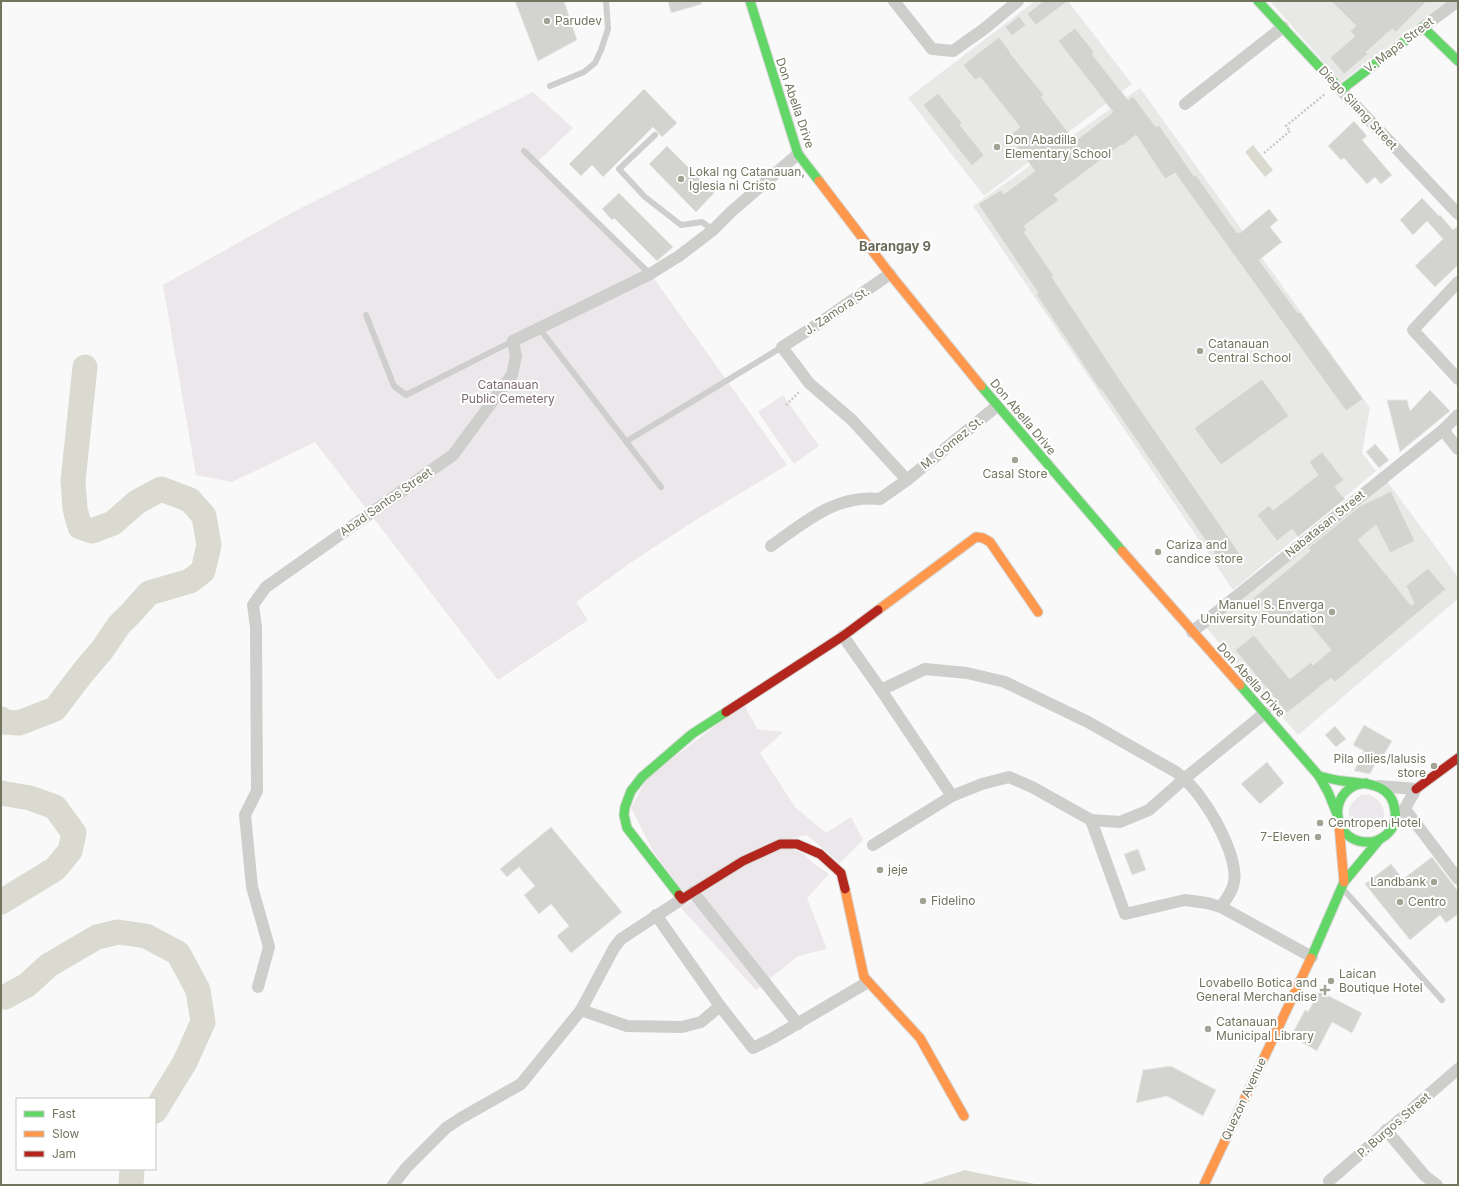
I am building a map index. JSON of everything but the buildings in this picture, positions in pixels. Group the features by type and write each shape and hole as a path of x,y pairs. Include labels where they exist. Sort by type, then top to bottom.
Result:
{"main road":[{"name":"Don Abella Drive","path":"750,1 798,154 890,274 997,406 1192,632 1319,776 1328,792 1337,814"},
{"name":"Diego Silang Street","path":"1258,1 1339,87"},
{"path":"1423,27 1458,61"},
{"name":"V. Mapa Street","path":"1339,87 1423,27"},
{"path":"964,1116 920,1038 864,977 841,873 820,854 797,844 780,844 743,861 682,899 627,828 624,815 625,807 631,791 642,776 692,734 842,636 976,537 983,538 990,542 1038,612"},
{"path":"1416,789 1458,758"},
{"path":"1319,776 1343,781 1372,784 1387,792 1394,801 1396,813 1394,824 1388,834 1379,840 1367,843 1356,841 1346,835 1339,825 1337,814 1339,802 1345,792 1354,786 1372,784"},
{"name":"Quezon Avenue","path":"1339,825 1343,885"},
{"name":"Quezon Avenue","path":"1204,1185 1312,957 1343,885 1379,840"}],"street":[{"path":"894,1 932,49 953,51 984,29 1018,1"},
{"name":"V. Mapa Street","path":"1423,27 1458,1"},
{"path":"1185,104 1283,27"},
{"name":"Diego Silang Street","path":"1339,87 1458,214"},
{"path":"513,341 650,274 678,256 713,230 731,212 798,154"},
{"name":"J. Zamora St.","path":"782,347 890,274"},
{"path":"1458,282 1413,330 1458,379"},
{"name":"Abad Santos Street","path":"258,987 269,947 252,887 245,815 257,791 256,627 253,605 266,587 453,455 512,375 516,356 513,341"},
{"path":"782,347 809,382 852,420 906,480"},
{"name":"M. Gomez St.","path":"771,546 817,514 847,500 866,497 880,499 906,480 997,406"},
{"name":"Nabatasan Street","path":"1192,632 1443,430 1458,415"},
{"path":"1443,430 1458,449"},
{"path":"842,636 881,690 952,796"},
{"path":"881,690 925,669 967,673 1005,682 1088,722 1176,772 1184,778 1203,800 1226,842 1234,868 1234,886 1221,907"},
{"path":"873,845 952,796 982,784 1009,777 1032,787 1091,820 1120,822 1149,810 1184,778 1265,713"},
{"path":"1372,784 1416,789 1405,809 1394,824"},
{"path":"1405,809 1458,879"},
{"path":"1091,820 1125,914 1185,900 1207,903 1221,907 1312,957"},
{"path":"693,892 798,1024"},
{"path":"393,1185 406,1168 446,1128 521,1084 581,1010 614,948 621,939 682,899"},
{"path":"656,915 720,1006 753,1048 798,1024 868,982"},
{"path":"581,1010 627,1026 682,1027 701,1022 720,1006"},
{"name":"P. Burgos Street","path":"1330,1180 1458,1069"},
{"path":"1386,1130 1425,1176 1437,1185"}],"lane":[{"path":"550,86 584,72 595,63 608,29 606,1"},
{"path":"655,136 619,169 645,197 681,225 702,222 713,230"},
{"path":"524,151 650,274"},
{"path":"366,314 394,386 406,395 513,341"},
{"path":"539,328 661,487"},
{"path":"627,441 782,347"},
{"path":"1343,885 1442,1000"}],"path":[{"path":"1264,153 1290,131 1286,126 1339,87"},
{"path":"786,405 809,382"}],"shaded area":[{"name":"Don Abadilla Elementary School","path":"1035,1 1068,1 1132,84 984,196 908,98"},
{"path":"1270,1 1447,1 1341,82"},
{"name":"Catanauan Central School","path":"1140,88 1370,408 1362,453 1376,471 1233,590 973,206"},
{"path":"1253,145 1273,170 1265,177 1245,152"},
{"name":"Manuel S. Enverga University Foundation","path":"1387,481 1458,577 1458,599 1298,735 1204,625"},
{"path":"965,1170 973,1172 1040,1185 918,1185"}],"green space":[{"name":"Catanauan Public Cemetery","path":"533,92 573,128 534,165 648,270 787,465 691,523 633,561 576,602 588,620 498,680 315,442 232,482 196,475 163,285 293,212"},
{"path":"783,395 819,446 794,464 758,412"},
{"path":"744,704 757,729 783,732 760,753 795,807 826,833 851,817 863,840 840,863 807,835 767,843 684,893 653,851 631,808 647,778"},
{"path":"1361,795 1373,796 1383,807 1384,817 1380,825 1373,829 1365,829 1357,826 1351,821 1349,813 1351,805"},
{"path":"780,844 804,854 813,863 829,874 807,898 827,949 798,956 756,990 681,908 746,864"}],"waterway":[{"path":"1,719 4,722 19,723 55,709 102,650 119,625 149,593 190,581 203,571 209,545 204,516 190,500 161,489 137,502 113,523 92,531 80,527 75,509 73,481 85,367"},
{"path":"1,793 30,798 55,807 74,833 70,851 55,869 1,902"},
{"path":"1,997 5,997 27,985 49,965 97,937 118,932 146,936 178,953 198,990 203,1022 185,1062 156,1109"},
{"path":"131,1185 132,1170"}],"traffic: fast":[{"path":"750,1 798,154 819,181"},
{"path":"1258,1 1341,90 1423,27 1458,61"},
{"path":"981,386 1122,551"},
{"path":"1240,685 1319,776 1328,792 1337,814"},
{"path":"679,895 627,828 624,815 625,807 631,791 642,777 692,734 726,712"},
{"path":"1319,776 1340,781 1360,783 1368,784 1376,786 1389,794 1395,811 1394,824 1386,835 1371,842 1358,841 1349,836 1342,829 1338,810 1340,801 1345,793 1358,784 1363,784 1364,783 1366,783"},
{"path":"1311,958 1344,882 1379,840"}],"traffic: slow":[{"path":"819,181 890,274 981,386"},
{"path":"878,610 976,537 983,538 990,542 1038,612"},
{"path":"1122,551 1240,685"},
{"path":"1339,825 1344,882"},
{"path":"845,889 864,977 920,1038 964,1116"},
{"path":"1204,1185 1311,958"}],"traffic: jam":[{"path":"726,712 843,636 878,610"},
{"path":"1416,789 1458,758"},
{"path":"679,895 682,899 743,861 780,844 797,844 820,854 841,873 845,889"}],"place":[{"name":"Parudev","path":"547,21"},
{"name":"Don Abadilla Elementary School","path":"997,147"},
{"name":"Lokal ng Catanauan, Iglesia ni Cristo","path":"681,179"},
{"name":"Catanauan Central School","path":"1200,351"},
{"name":"Casal Store","path":"1015,460"},
{"name":"Cariza and candice store","path":"1158,552"},
{"name":"Manuel S. Enverga University Foundation","path":"1332,612"},
{"name":"Pila ollies/lalusis store","path":"1434,766"},
{"name":"Centropen Hotel","path":"1320,823"},
{"name":"7-Eleven","path":"1318,837"},
{"name":"jeje","path":"880,870"},
{"name":"Landbank","path":"1434,882"},
{"name":"Fidelino","path":"923,901"},
{"name":"Centro","path":"1400,902"},
{"name":"Laican Boutique Hotel","path":"1331,981"},
{"name":"Lovabello Botica and General Merchandise","path":"1325,990"},
{"name":"Catanauan Municipal Library","path":"1208,1029"}],"district":[{"name":"Barangay 9","path":"895,246"}]}
